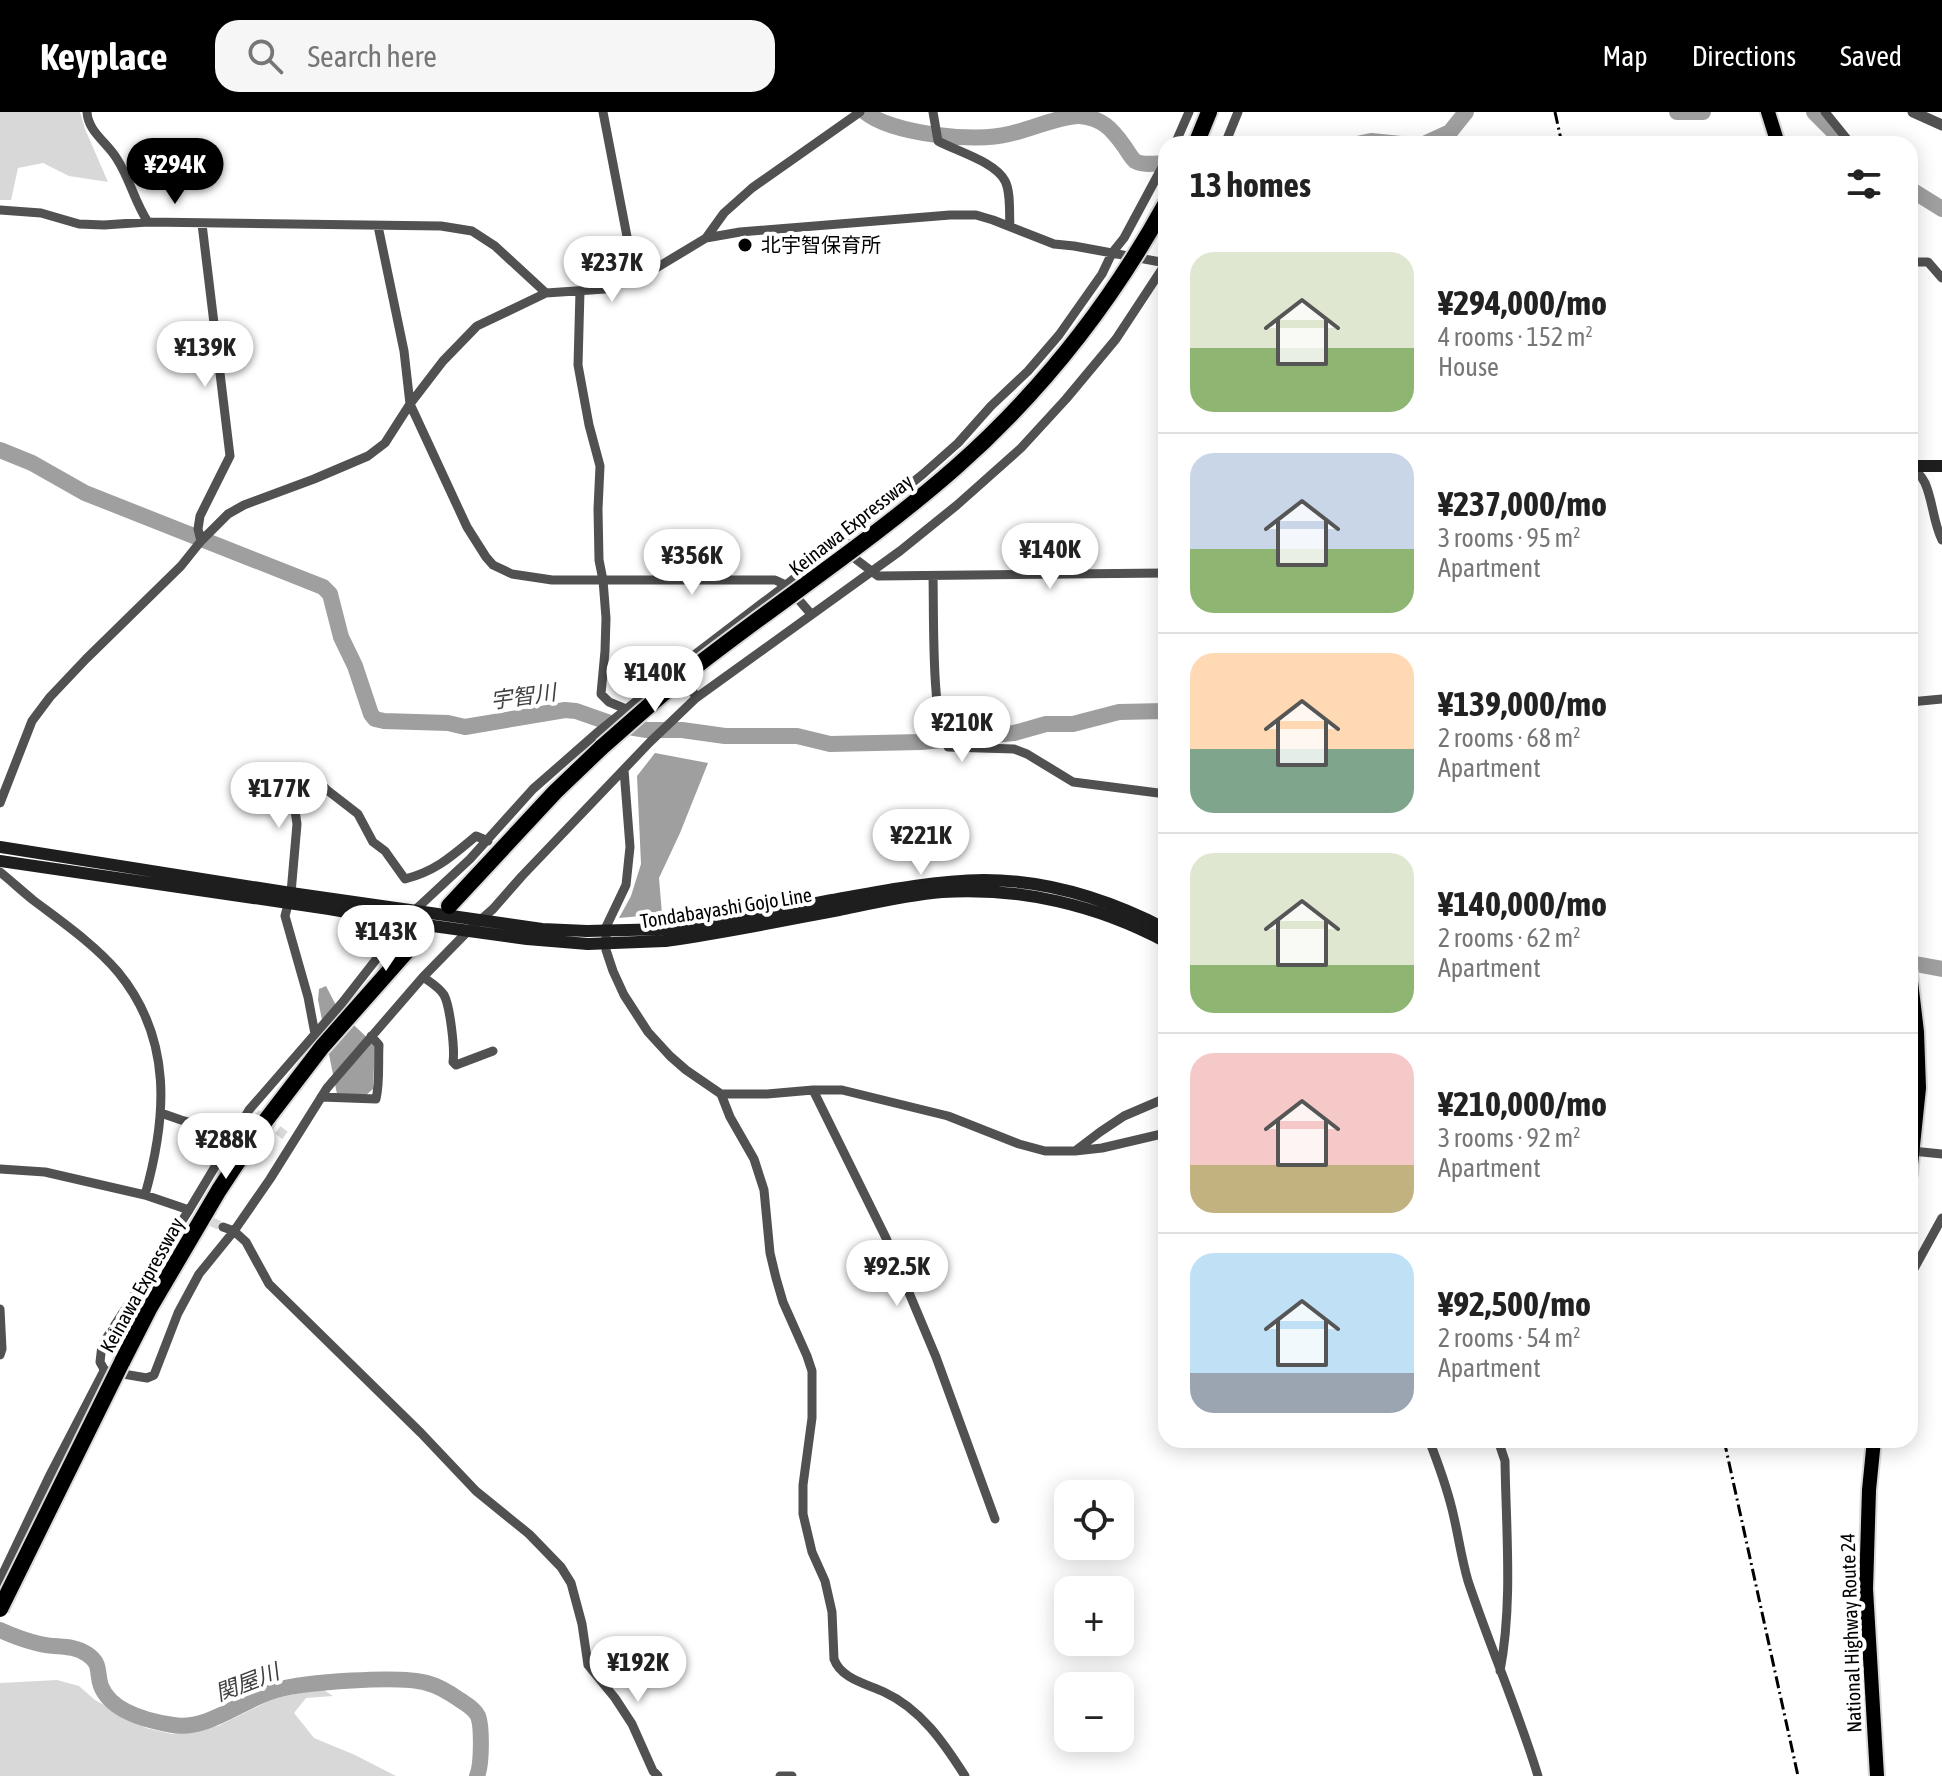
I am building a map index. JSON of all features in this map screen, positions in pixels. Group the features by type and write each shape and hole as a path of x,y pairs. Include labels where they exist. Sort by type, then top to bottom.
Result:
{"highway":[{"path":"1199,136 1209,112"},
{"path":"1768,112 1776,136"},
{"name":"Keinawa Expressway","path":"449,906 600,739 905,510 1006,419 1086,328 1158,218"},
{"name":"Keinawa Expressway","path":"0,1609 149,1309 219,1190 318,1041 346,1008 422,934"},
{"path":"1918,1060 1918,1097"},
{"name":"National Highway Route 24","path":"1873,1448 1866,1589 1877,1776"}],"main road":[{"path":"1918,466 1942,466"},
{"name":"Tondabayashi Gojo Line","path":"0,847 289,898 404,922 527,939 722,933 897,898 940,892 984,891 1058,900 1134,926 1158,938"},
{"name":"Tondabayashi Gojo Line","path":"0,861 414,911 587,938"},
{"name":"Tondabayashi Gojo Line","path":"666,935 727,920 897,888 985,880 1020,882 1062,890 1127,911 1158,925"}],"street":[{"path":"87,112 91,128 116,157 148,222"},
{"path":"603,112 635,278"},
{"path":"706,238 724,213 752,188 860,112"},
{"path":"933,112 938,141 980,161 1000,174 1007,183 1010,226"},
{"path":"1178,136 1189,112"},
{"path":"1228,136 1238,112"},
{"path":"1825,112 1844,136"},
{"path":"1913,112 1942,125"},
{"path":"346,1008 404,922 488,841 533,789 600,739 626,709 786,585 946,453 1028,371 1059,335 1102,274 1158,175"},
{"path":"0,210 41,213 79,224 104,225 148,222 441,226 472,231 495,246 546,293"},
{"path":"0,803 32,721 50,697 181,566 228,514 368,456 385,443 443,361 477,326 546,293 605,289 648,273 706,238 740,232 950,215 976,215 1054,244 1158,262"},
{"path":"201,541 198,529 200,516 230,456 202,224"},
{"path":"378,226 404,351 410,404 467,527 493,565 512,574 552,580 775,580 786,585 811,614"},
{"path":"1918,262 1928,262 1942,278"},
{"path":"105,1371 147,1378 154,1375 191,1288 270,1179 290,1138 327,1088 423,977 493,909 650,742 696,698 891,558 1021,448 1116,339 1158,276"},
{"path":"580,291 578,365 600,466 599,560 603,580 605,640 601,694 609,702 626,709"},
{"path":"1918,475 1925,482 1942,540"},
{"path":"836,543 878,576 1158,573"},
{"path":"933,576 938,709 948,747 1014,749 1073,782 1158,793"},
{"path":"681,665 696,698"},
{"path":"1918,701 1942,699"},
{"path":"105,1371 100,1362 102,1345 234,1134 318,1041 285,916 297,824 293,780 303,767 358,814 373,842 385,851 405,879 427,873 476,836 488,841"},
{"path":"624,770 630,847 626,885 606,927 606,950 624,995 648,1032 686,1070 721,1094 754,1159 764,1190 770,1253 776,1278 812,1371 812,1418 803,1485 803,1514 832,1612 836,1666 864,1685 886,1693 920,1718 942,1740 965,1776"},
{"path":"0,872 78,934 119,973 142,1008 158,1054 161,1113 155,1158 145,1195"},
{"path":"423,977 445,997 453,1062 456,1065 493,1051"},
{"path":"321,1097 376,1099 379,1045 371,1036"},
{"path":"813,1090 886,1238 936,1357 995,1519"},
{"path":"721,1094 842,1090 936,1112 1045,1151 1102,1148 1158,1135"},
{"path":"1075,1151 1124,1116 1158,1101"},
{"path":"161,1113 234,1134"},
{"path":"1918,1152 1942,1154"},
{"path":"0,1169 45,1172 145,1195 189,1210"},
{"path":"1918,1262 1942,1218"},
{"path":"223,1227 234,1231 246,1242 269,1284 476,1491 529,1534 561,1567 571,1583 582,1624 588,1665 624,1711 658,1776"},
{"path":"0,1309 0,1355"},
{"path":"0,1582 105,1371"},
{"path":"1432,1448 1442,1472 1468,1579 1538,1776"},
{"path":"1500,1671 1508,1597 1505,1461 1501,1448"},
{"path":"780,1776 792,1776"}],"shaded area":[{"path":"0,112 80,112 108,182 69,176 43,163 18,168 11,200 0,200"},
{"path":"655,753 708,763 659,878 662,914 619,918 631,896 641,864 637,776"},
{"path":"326,986 339,1011 375,1045 373,1089 366,1095 337,1094 318,1000 319,989"},
{"path":"57,1680 79,1686 95,1700 146,1728 172,1734 218,1726 275,1698 322,1689 333,1696 306,1698 294,1713 314,1738 396,1776 0,1776 0,1683"}],"waterway":[{"path":"865,112 894,126 956,137 994,137 1064,118 1088,117 1111,130 1138,163 1158,163"},
{"path":"1441,136 1450,132 1466,112"},
{"path":"1677,112 1703,112"},
{"path":"1814,112 1838,136"},
{"path":"1918,194 1942,209"},
{"name":"宇智川","path":"0,450 32,463 85,493 323,587 330,594 341,637 375,719 448,723 465,727 565,710 616,725 647,730 682,730 725,736 797,736 830,744 921,742 1014,733 1046,724 1073,724 1119,712 1158,711"},
{"name":"宇智川","path":"1918,964 1942,969"},
{"name":"関屋川","path":"0,1630 35,1643 70,1647 87,1654 95,1661 101,1686 113,1702 131,1714 173,1725 186,1726 212,1719 264,1694 290,1687 375,1680 431,1684 467,1705 478,1716 481,1746 477,1776"}],"tunnel":[{"path":"256,1114 286,1136"},
{"path":"199,1216 223,1227"}],"railway":[{"path":"1555,112 1560,136"},
{"path":"1726,1448 1798,1776"}],"place":[{"name":"北宇智保育所","path":"745,245"}]}
